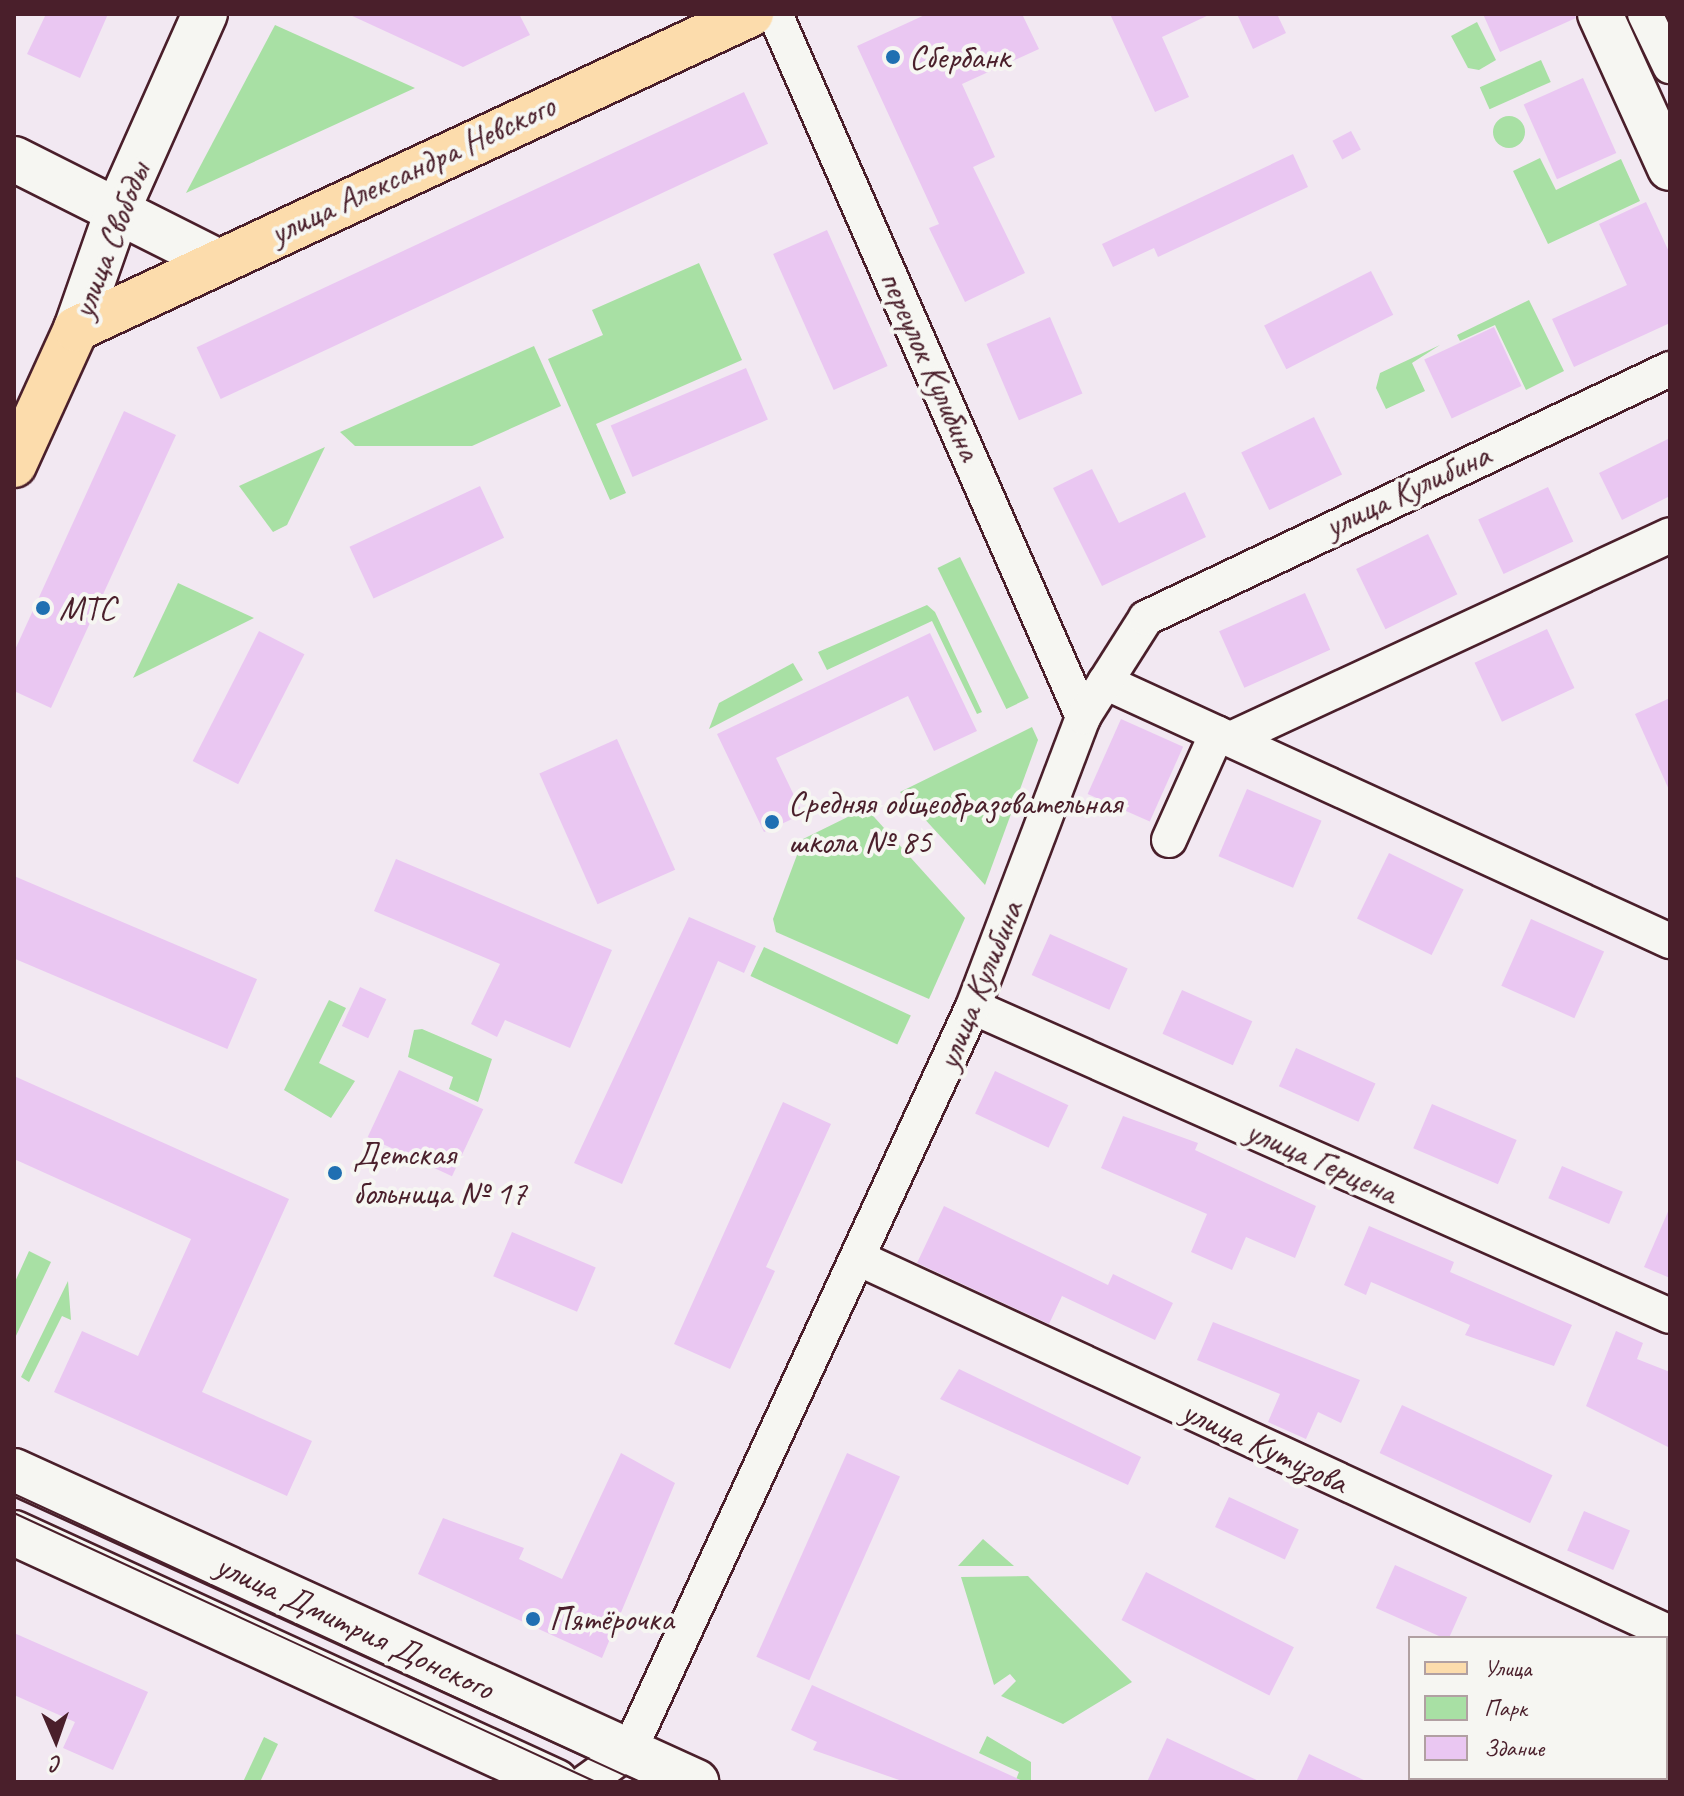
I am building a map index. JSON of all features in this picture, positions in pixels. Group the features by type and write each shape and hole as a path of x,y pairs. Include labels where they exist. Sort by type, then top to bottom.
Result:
{"main road":[{"name":"улица Александра Невского","path":"76,329 215,260 751,14"},
{"name":"улица Свободы","path":"14,465 76,329"}],"street":[{"name":"улица Свободы","path":"76,329 118,209 205,14"},
{"name":"переулок Кулибина","path":"775,14 1083,717"},
{"path":"1600,14 1670,168"},
{"path":"1645,14 1670,66"},
{"path":"14,159 215,260"},
{"name":"улица Кулибина","path":"629,1751 860,1259 973,1007 1083,717 1146,618 1290,543 1670,369"},
{"path":"1169,840 1224,736 1670,535"},
{"path":"1105,682 1670,941"},
{"name":"улица Герцена","path":"973,1007 1670,1316"},
{"name":"улица Кутузова","path":"860,1259 1670,1633"},
{"name":"улица Дмитрия Донского","path":"14,1471 696,1782"},
{"name":"улица Дмитрия Донского","path":"14,1533 556,1782"},
{"path":"586,1782 629,1751"}],"green space":[{"path":"1477,22 1496,60 1479,70 1468,68 1451,36"},
{"path":"275,25 415,88 186,193"},
{"path":"1541,60 1551,82 1490,109 1480,87"},
{"path":"1509,116 1521,120 1525,132 1521,144 1509,148 1497,144 1493,132 1497,120"},
{"path":"1540,158 1556,190 1621,159 1640,201 1548,244 1513,171"},
{"path":"699,263 742,360 596,424 626,493 610,500 548,359 603,335 592,310"},
{"path":"1529,300 1564,371 1526,390 1495,325 1460,341 1457,335"},
{"path":"1440,345 1412,363 1425,391 1386,409 1376,388 1380,373"},
{"path":"534,346 561,406 472,446 355,446 340,432"},
{"path":"325,447 287,525 273,532 239,486"},
{"path":"960,557 1029,698 1006,709 938,568"},
{"path":"178,583 254,618 133,678"},
{"path":"927,605 935,612 982,712 977,714 932,621 827,670 818,652"},
{"path":"793,663 803,680 709,729 719,703"},
{"path":"1032,727 1038,740 985,885 900,792"},
{"path":"866,808 965,918 929,999 776,932 773,919 803,839"},
{"path":"764,947 911,1015 897,1044 750,976"},
{"path":"329,1000 346,1008 319,1063 355,1081 331,1118 284,1090"},
{"path":"422,1029 492,1059 478,1102 449,1089 453,1077 408,1057 414,1030"},
{"path":"29,1251 51,1262 14,1340 14,1284"},
{"path":"68,1281 71,1320 62,1316 29,1382 21,1377"},
{"path":"983,1539 1014,1566 958,1566"},
{"path":"1028,1576 1132,1682 1063,1724 1001,1696 1016,1681 1010,1674 994,1685 961,1577"},
{"path":"987,1736 1031,1762 1031,1782 1015,1782 1019,1772 979,1753"},
{"path":"264,1737 278,1744 260,1782 243,1782"}],"building":[{"path":"46,14 108,14 80,78 27,54"},
{"path":"348,14 519,14 530,35 463,67"},
{"path":"927,14 1022,14 1039,49 962,84 995,157 973,167 1025,273 965,302 929,228 939,224 857,46"},
{"path":"1110,14 1211,14 1162,37 1189,97 1155,112"},
{"path":"1237,14 1277,14 1286,33 1253,49"},
{"path":"1483,14 1575,14 1576,18 1500,52"},
{"path":"1583,78 1616,153 1557,179 1524,104"},
{"path":"744,92 768,144 221,399 197,347"},
{"path":"1351,131 1361,150 1342,159 1332,141"},
{"path":"1293,154 1308,187 1158,257 1154,248 1113,267 1102,244"},
{"path":"1646,202 1670,254 1670,323 1574,367 1552,319 1627,285 1599,224"},
{"path":"827,230 888,366 834,390 773,254"},
{"path":"1371,271 1393,315 1286,369 1264,325"},
{"path":"1050,317 1082,393 1019,420 986,344"},
{"path":"1494,327 1521,386 1452,418 1424,360"},
{"path":"746,368 768,420 633,477 611,425"},
{"path":"124,411 176,435 51,708 14,691 14,652"},
{"path":"1314,417 1342,475 1269,510 1241,453"},
{"path":"1670,438 1670,496 1622,520 1599,473"},
{"path":"1092,469 1119,523 1185,492 1206,537 1102,586 1053,488"},
{"path":"480,486 504,538 374,599 349,547"},
{"path":"1548,487 1573,541 1504,574 1478,520"},
{"path":"1428,534 1457,594 1385,629 1356,569"},
{"path":"1305,593 1330,650 1244,688 1219,631"},
{"path":"1547,629 1574,688 1502,722 1474,663"},
{"path":"259,631 304,654 238,784 193,761"},
{"path":"930,633 977,731 934,751 908,696 776,758 803,814 764,832 717,734"},
{"path":"1670,698 1670,792 1635,714"},
{"path":"1121,719 1183,747 1150,822 1088,794"},
{"path":"617,739 675,870 598,904 539,774"},
{"path":"1247,789 1322,821 1293,888 1218,856"},
{"path":"1389,853 1464,889 1432,955 1357,919"},
{"path":"396,859 612,950 570,1048 505,1020 497,1037 471,1024 500,964 374,911"},
{"path":"14,876 257,979 227,1049 14,959"},
{"path":"689,917 756,946 744,973 718,961 622,1184 574,1163"},
{"path":"1531,919 1604,952 1574,1018 1501,986"},
{"path":"1050,934 1128,969 1109,1010 1032,975"},
{"path":"360,987 386,999 368,1038 342,1026"},
{"path":"1182,990 1252,1021 1233,1065 1162,1034"},
{"path":"1296,1048 1375,1083 1358,1122 1279,1086"},
{"path":"399,1070 483,1109 452,1176 368,1137"},
{"path":"995,1071 1068,1105 1049,1148 975,1114"},
{"path":"14,1076 289,1199 202,1392 312,1441 287,1496 54,1392 82,1331 138,1356 191,1239 14,1159"},
{"path":"783,1102 831,1124 766,1267 775,1271 730,1369 674,1344"},
{"path":"1432,1104 1517,1140 1498,1184 1413,1148"},
{"path":"1123,1116 1198,1143 1195,1150 1316,1206 1295,1258 1246,1237 1232,1270 1191,1252 1207,1214 1101,1168"},
{"path":"1562,1166 1623,1192 1609,1224 1548,1198"},
{"path":"944,1206 1108,1285 1113,1274 1173,1303 1155,1340 1062,1296 1049,1324 917,1263"},
{"path":"1670,1207 1670,1278 1644,1267"},
{"path":"1369,1226 1454,1262 1450,1272 1572,1325 1554,1366 1465,1335 1470,1325 1371,1282 1366,1295 1344,1285"},
{"path":"512,1232 596,1268 577,1312 493,1276"},
{"path":"1213,1322 1360,1380 1341,1423 1318,1412 1306,1439 1268,1422 1280,1394 1197,1360"},
{"path":"1616,1331 1643,1343 1637,1359 1670,1372 1670,1448 1586,1406"},
{"path":"959,1369 1141,1457 1128,1485 940,1399"},
{"path":"1402,1405 1552,1475 1530,1523 1380,1453"},
{"path":"621,1453 675,1483 602,1658 418,1574 443,1518 524,1548 519,1559 562,1579"},
{"path":"847,1453 900,1477 809,1680 756,1657"},
{"path":"1229,1497 1299,1530 1285,1559 1215,1527"},
{"path":"1584,1511 1630,1531 1613,1570 1567,1551"},
{"path":"1395,1565 1467,1597 1450,1636 1439,1636 1376,1608"},
{"path":"1146,1572 1294,1647 1269,1695 1121,1620"},
{"path":"14,1633 148,1692 113,1770 63,1748 75,1722 14,1695"},
{"path":"812,1685 1025,1782 905,1782 813,1750 817,1742 791,1730"},
{"path":"1167,1738 1261,1782 1147,1782"},
{"path":"1309,1754 1368,1782 1296,1782"}],"tram line":[{"path":"14,1494 639,1782"},
{"path":"14,1513 596,1782"}],"place":[{"name":"Сбербанк","path":"893,57"},
{"name":"МТС","path":"43,608"},
{"name":"Средняя общеобразовательная школа № 85","path":"772,822"},
{"name":"Детская больница № 17","path":"335,1173"},
{"name":"Пятёрочка","path":"533,1619"}]}
